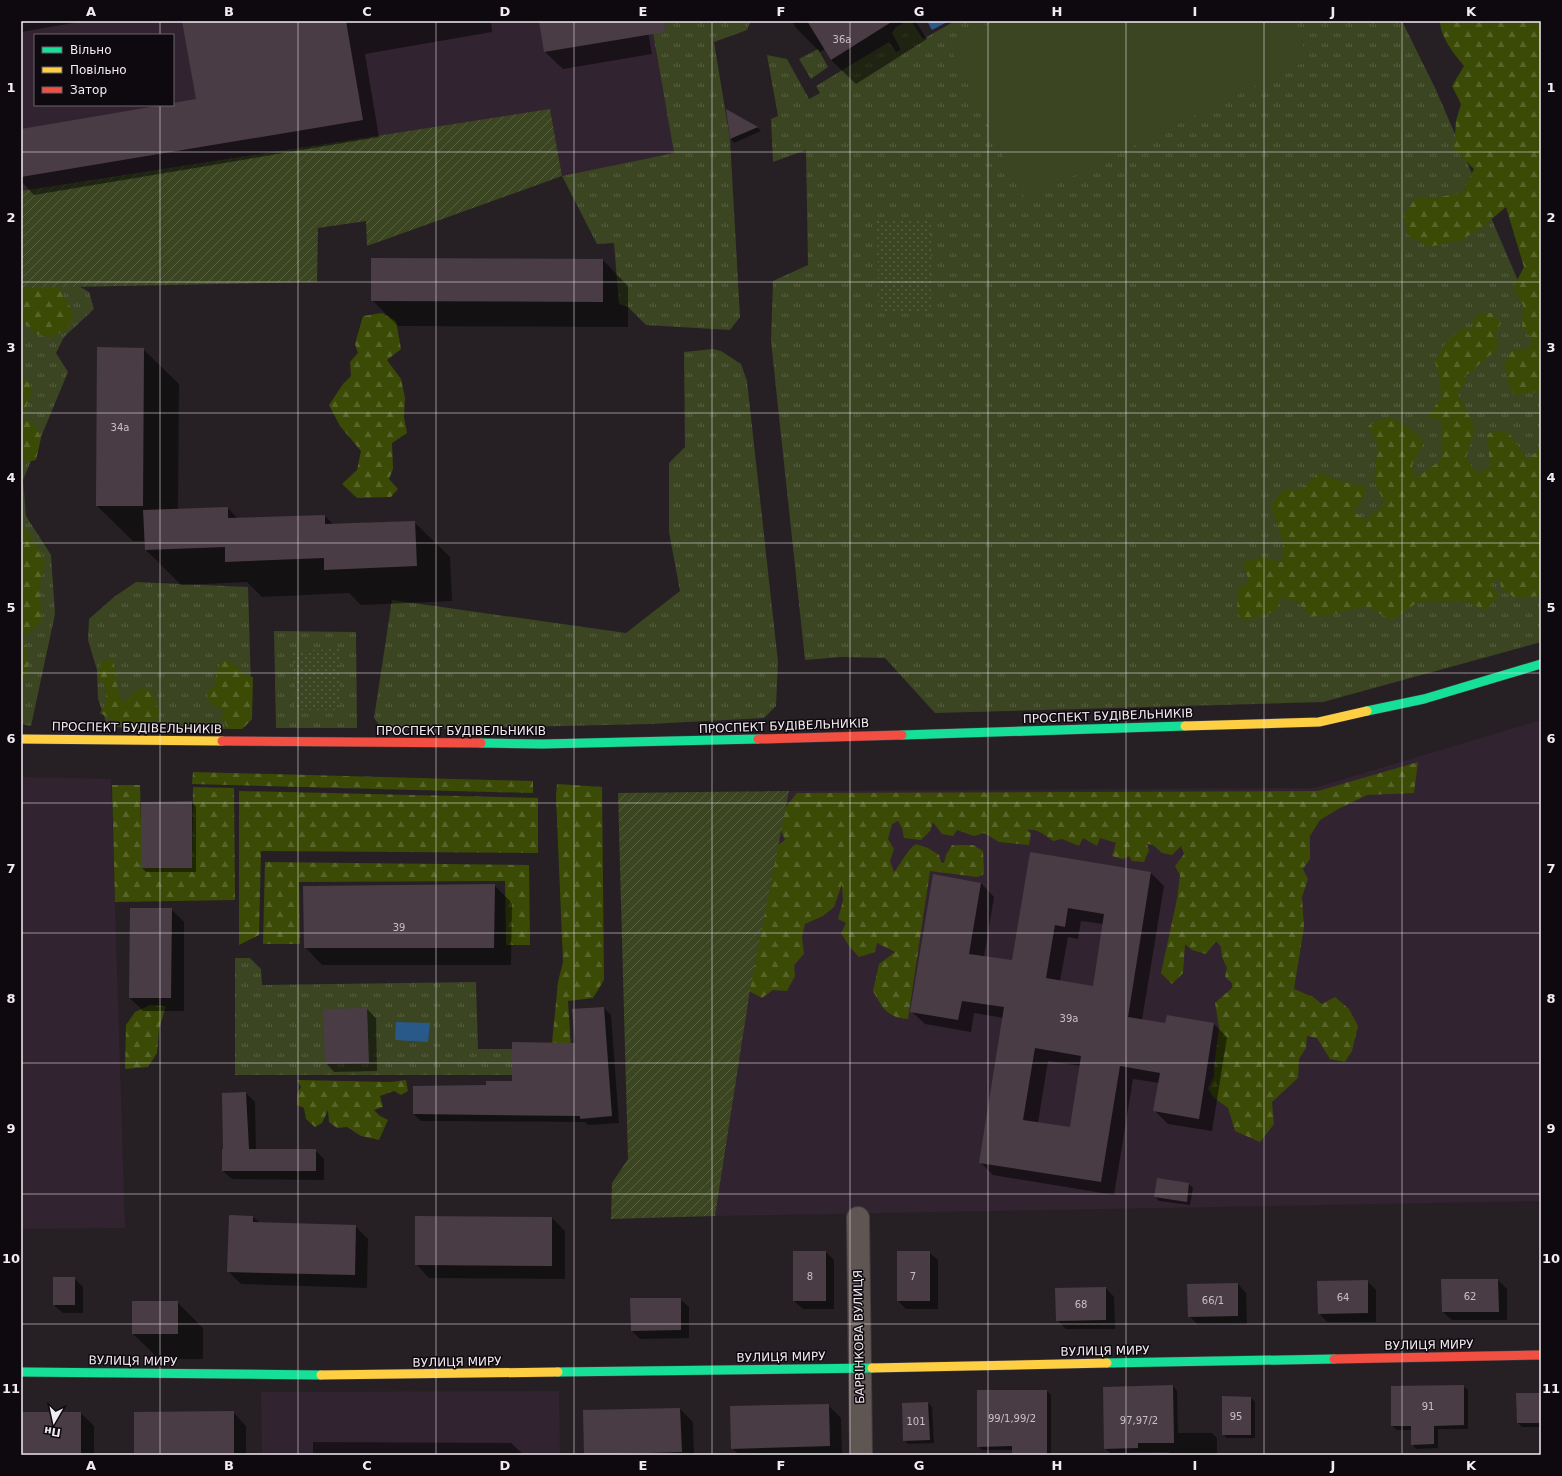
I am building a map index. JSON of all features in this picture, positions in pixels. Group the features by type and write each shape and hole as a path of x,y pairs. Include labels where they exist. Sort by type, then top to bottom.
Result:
{"street":[{"name":"ПРОСПЕКТ БУДІВЕЛЬНИКІВ","path":"21,739 543,744 806,738 1319,722 1424,699 1541,664"},
{"name":"БАРВІНКОВА ВУЛИЦЯ","path":"858,1218 861,1455"},
{"name":"ВУЛИЦЯ МИРУ","path":"21,1372 348,1375 1541,1356"}],"shaded area":[{"path":"21,21 651,21 674,153 562,176 550,110 21,191"},
{"path":"1541,720 1541,1201 715,1216 751,984 789,791 1314,788"},
{"path":"21,777 111,779 125,1228 21,1229"},
{"path":"559,1391 560,1455 262,1455 261,1392"}],"green space":[{"path":"651,21 750,22 747,30 714,42 713,36 730,139 740,317 730,330 646,325 628,307 619,304 614,243 597,244 562,176 674,153"},
{"path":"907,21 911,21 923,39 955,21 1402,21 1436,90 1541,334 1541,642 1323,702 935,713 885,658 841,657 805,660 771,341 773,281 808,265 806,150 773,162 771,119 778,116 767,55 787,59 809,99 820,93 816,86 889,42 896,52 901,50 892,33 896,27"},
{"path":"995,21 1291,21 1310,59 1025,200 948,44"},
{"path":"1440,21 1541,21 1541,398 1538,392 1514,395 1510,387 1504,364 1511,351 1528,348 1533,340 1522,327 1523,305 1513,288 1524,267 1506,207 1481,228 1461,240 1429,247 1408,235 1404,214 1416,198 1438,197 1462,193 1474,169 1454,149 1456,121 1461,104 1452,86 1464,66 1445,39 1442,33"},
{"path":"818,49 828,67 811,79 799,59"},
{"path":"550,109 562,176 367,246 366,221 318,228 317,282 21,288 21,191"},
{"path":"877,221 931,221 932,311 879,312"},
{"path":"21,269 56,273 89,292 94,309 64,337 56,353 68,372 23,480 26,516 51,555 55,614 31,726 21,724"},
{"path":"21,274 56,282 74,314 67,329 50,338 35,333 22,320 21,321"},
{"path":"382,313 396,321 401,349 387,360 401,379 405,398 404,417 407,433 392,443 393,469 389,479 398,489 391,497 357,498 342,484 357,470 361,451 340,426 329,405 343,384 351,376 350,362 358,353 355,344 363,316"},
{"path":"1479,313 1493,313 1501,323 1494,335 1499,341 1494,353 1466,375 1464,386 1457,393 1475,427 1466,458 1477,473 1490,467 1487,434 1495,431 1509,433 1528,460 1541,446 1541,596 1515,598 1501,588 1500,576 1490,585 1499,595 1486,610 1467,602 1419,601 1392,620 1365,606 1325,616 1310,616 1299,603 1280,597 1276,611 1245,621 1237,613 1238,589 1249,581 1243,562 1262,557 1282,562 1283,542 1271,506 1284,489 1300,490 1319,473 1353,485 1365,486 1364,497 1354,511 1365,520 1385,504 1374,481 1378,445 1368,426 1389,417 1408,427 1424,442 1412,465 1415,479 1442,459 1441,420 1427,417 1441,398 1440,379 1435,362 1447,341 1464,327 1470,329 1474,327 1472,321"},
{"path":"713,349 721,351 741,364 747,381 778,662 776,706 764,718 650,724 383,730 374,718 392,600 626,633 680,591 669,532 669,463 685,447 684,352"},
{"path":"21,374 32,387 30,398 21,418"},
{"path":"21,418 34,423 41,438 36,460 21,463"},
{"path":"25,528 45,561 40,587 41,622 23,637 28,657 28,676 21,679 21,530"},
{"path":"136,582 248,587 252,719 242,729 129,728 117,727 106,722 98,699 97,670 88,640 89,619 114,597"},
{"path":"274,631 356,632 357,728 276,728"},
{"path":"339,649 339,710 295,710 293,651"},
{"path":"113,658 118,691 123,703 140,688 151,690 160,715 143,731 117,722 100,713 106,703 106,687 97,676 102,661"},
{"path":"228,660 246,676 253,677 252,719 242,729 228,729 222,717 223,710 210,703 206,691 216,686 216,675 220,663"},
{"path":"1418,762 1414,793 1367,795 1338,809 1320,820 1310,836 1310,859 1303,869 1308,879 1302,897 1304,927 1294,989 1313,997 1322,1004 1335,997 1349,1009 1358,1026 1352,1051 1345,1062 1330,1059 1317,1038 1307,1036 1306,1048 1299,1059 1298,1078 1272,1102 1274,1124 1260,1142 1235,1131 1228,1108 1213,1097 1208,1088 1214,1077 1219,1027 1215,1003 1232,988 1232,983 1225,977 1227,968 1222,957 1221,947 1216,941 1206,954 1192,950 1185,944 1183,973 1172,984 1161,973 1177,899 1180,875 1175,866 1184,854 1181,846 1172,855 1162,853 1153,845 1147,844 1149,850 1144,862 1132,861 1129,856 1123,859 1112,856 1116,843 1100,838 1097,846 1083,838 1079,846 1062,839 1053,841 1038,831 1027,830 1031,833 1029,845 999,842 984,833 974,836 957,830 953,836 942,834 933,822 930,831 921,840 904,838 902,828 898,821 892,824 888,839 894,849 890,861 894,872 910,849 916,844 928,848 939,855 941,862 944,863 946,855 952,845 973,845 983,851 984,870 983,875 977,877 930,871 908,1019 895,1016 886,1011 873,991 879,964 895,952 877,943 875,952 859,957 849,946 841,933 846,923 838,919 843,901 842,884 834,907 823,916 805,924 802,937 804,954 794,965 795,976 787,991 773,990 762,998 743,988 765,854 785,840 776,819 797,793 1318,791"},
{"path":"193,772 533,781 533,793 192,784"},
{"path":"557,784 602,787 604,980 593,998 568,1001 571,1048 552,1043 558,982 563,962 556,796"},
{"path":"112,785 140,785 142,868 192,868 193,787 234,788 235,900 115,902"},
{"path":"239,791 538,798 538,853 261,851 259,935 239,945"},
{"path":"789,791 751,984 715,1216 611,1219 612,1183 628,1159 618,793"},
{"path":"265,862 529,865 530,945 506,945 505,881 299,882 300,944 263,944"},
{"path":"235,958 250,958 261,969 262,985 476,982 478,1049 512,1049 512,1075 235,1075"},
{"path":"150,1005 166,1006 159,1029 157,1053 148,1067 125,1069 126,1025 135,1012"},
{"path":"297,1080 390,1082 406,1080 408,1091 401,1095 394,1091 380,1096 383,1107 374,1110 380,1116 388,1120 379,1140 361,1136 347,1127 337,1128 329,1122 328,1110 322,1123 315,1127 306,1119 304,1108 297,1105 297,1094 301,1087"}],"water":[{"path":"927,21 949,21 932,30"},
{"path":"396,1022 430,1023 428,1042 395,1040"}],"building":[{"path":"182,21 346,21 363,120 21,177 21,129 156,106 174,106 174,103 196,99"},
{"path":"539,21 664,21 665,32 544,52"},
{"path":"807,21 893,21 831,60"},
{"path":"726,109 758,127 730,139"},
{"path":"371,258 603,259 603,302 371,301"},
{"path":"97,347 144,348 143,506 96,506"},
{"path":"228,507 228,518 325,515 325,524 415,521 417,566 324,570 324,558 225,562 225,547 145,550 143,510"},
{"path":"192,801 192,868 141,868 141,802"},
{"path":"1030,852 1151,872 1128,1017 1165,1023 1167,1015 1214,1023 1199,1119 1153,1111 1160,1073 1120,1066 1101,1182 979,1163 1004,1007 962,1001 958,1020 910,1012 933,874 981,883 969,954 1012,960","holes":["1068,908 1104,914 1093,986 1046,978 1055,925 1065,927","1035,1048 1081,1056 1070,1127 1023,1120"]},
{"path":"495,884 494,948 304,948 303,886"},
{"path":"130,908 172,908 171,998 129,998"},
{"path":"604,1007 612,1116 580,1119 580,1116 413,1114 413,1086 486,1085 486,1081 512,1081 512,1042 575,1043 572,1009"},
{"path":"367,1008 369,1063 325,1064 323,1009"},
{"path":"246,1092 249,1149 316,1149 316,1171 222,1171 222,1093"},
{"path":"1157,1178 1189,1183 1187,1202 1154,1197"},
{"path":"229,1215 253,1216 253,1222 356,1225 355,1275 227,1272"},
{"path":"415,1216 552,1217 552,1266 415,1265"},
{"path":"793,1251 826,1251 826,1301 793,1301"},
{"path":"897,1251 930,1251 930,1301 897,1301"},
{"path":"53,1277 75,1277 75,1305 53,1305"},
{"path":"1441,1279 1498,1279 1499,1312 1442,1312"},
{"path":"1368,1280 1368,1313 1318,1314 1317,1281"},
{"path":"1238,1283 1238,1316 1188,1317 1187,1284"},
{"path":"1106,1287 1106,1320 1056,1321 1055,1288"},
{"path":"630,1298 681,1298 681,1330 631,1331"},
{"path":"132,1301 178,1301 178,1334 132,1334"},
{"path":"1173,1385 1174,1443 1138,1443 1138,1448 1104,1449 1103,1387"},
{"path":"1464,1385 1464,1425 1434,1426 1434,1444 1411,1445 1411,1426 1391,1426 1391,1386"},
{"path":"977,1390 1047,1390 1047,1454 1012,1454 1012,1446 977,1447"},
{"path":"1516,1393 1541,1393 1541,1423 1517,1423"},
{"path":"1222,1396 1251,1397 1251,1435 1222,1435"},
{"path":"928,1402 930,1440 903,1441 902,1403"},
{"path":"829,1404 830,1446 731,1449 730,1406"},
{"path":"680,1408 682,1452 584,1455 583,1410"},
{"path":"234,1411 234,1453 134,1453 134,1412"},
{"path":"21,1412 81,1412 81,1453 21,1453"}],"traffic: fast":[{"path":"1367,711 1424,699 1541,664"},
{"path":"902,735 1185,726"},
{"path":"481,743 543,744 758,739"},
{"path":"1107,1363 1334,1359"},
{"path":"558,1372 872,1368"},
{"path":"21,1372 321,1375"}],"traffic: slow":[{"path":"1185,726 1319,722 1367,711"},
{"path":"21,739 222,741"},
{"path":"872,1368 1107,1363"},
{"path":"321,1375 558,1372"}],"traffic: jam":[{"path":"758,739 902,735"},
{"path":"222,741 481,743"},
{"path":"1334,1359 1541,1355"}]}
